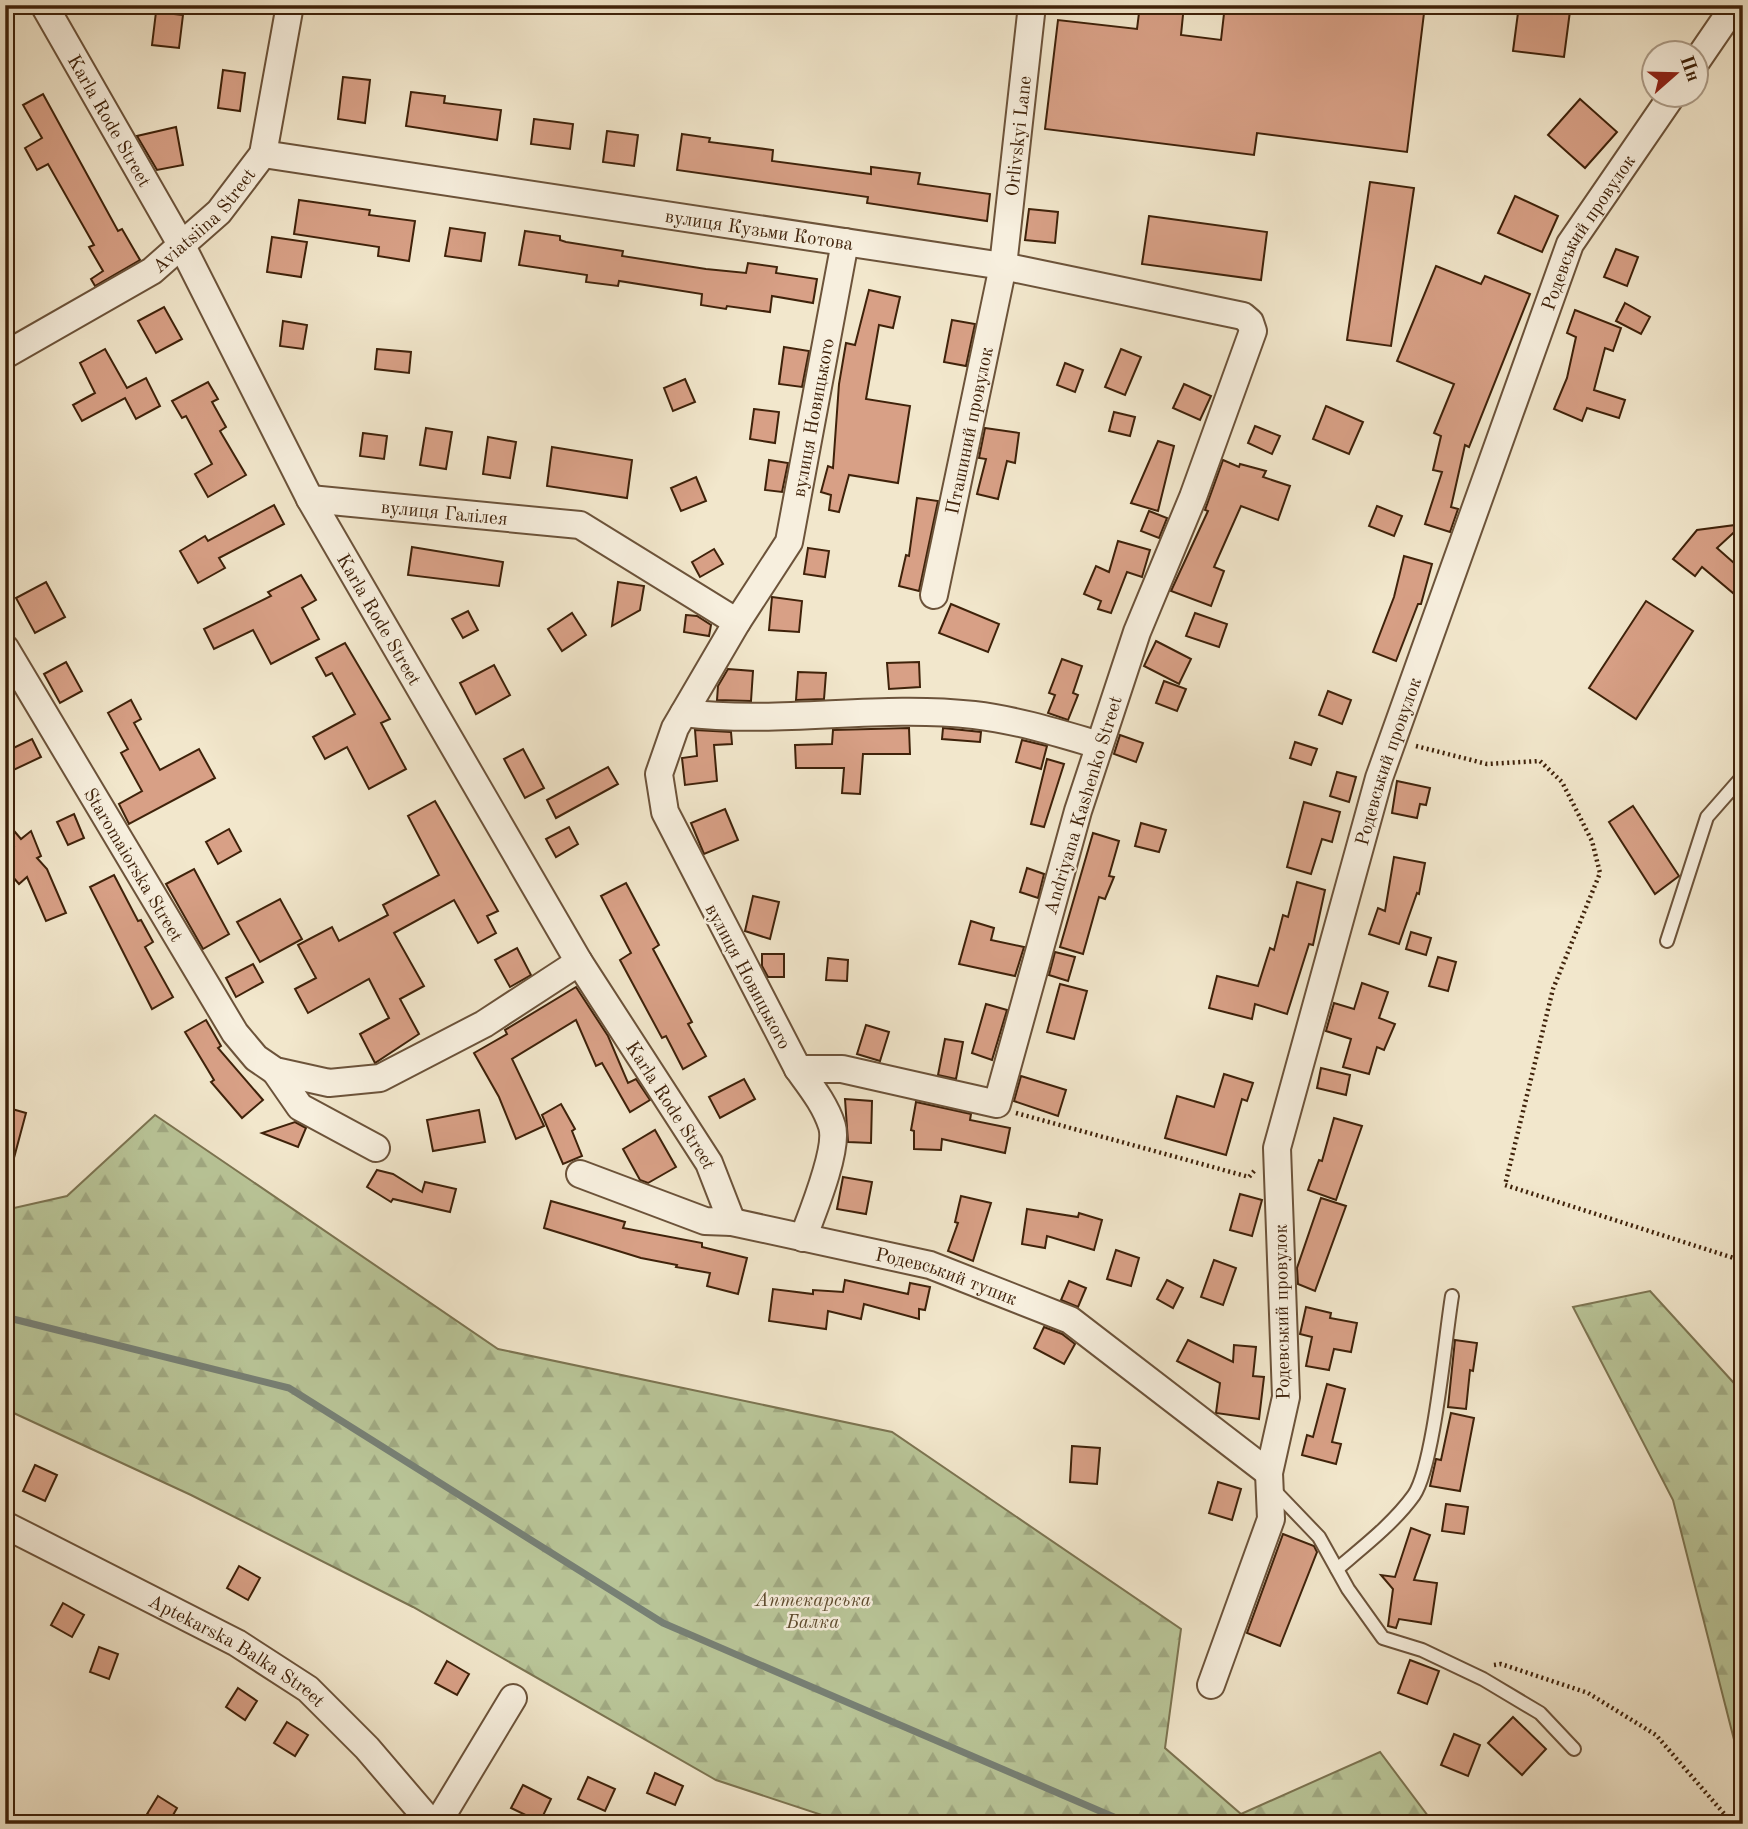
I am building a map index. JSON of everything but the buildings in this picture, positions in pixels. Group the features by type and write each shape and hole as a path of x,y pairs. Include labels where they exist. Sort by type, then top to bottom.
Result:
{"street":[{"name":"Karla Rode Street","path":"44,5 182,246 310,499 579,962 709,1163 732,1222"},
{"name":"Aviatsiina Street","path":"5,355 152,271 219,212 264,154 290,5"},
{"name":"Orlivskyi Lane","path":"1003,266 1031,5"},
{"path":"1710,40 1731,7"},
{"name":"Родевський провулок","path":"1211,1685 1271,1519 1269,1479 1286,1397 1277,1148 1379,778 1570,244 1663,108"},
{"name":"вулиця Кузьми Котова","path":"264,154 1003,266 1243,316 1250,322"},
{"name":"вулиця Новицького","path":"803,1238 823,1186 833,1129 821,1101 798,1069 665,813 659,774 684,713 737,622 789,542 845,242"},
{"name":"Пташиний провулок","path":"934,595 1003,266"},
{"name":"Andriyana Kashenko Street","path":"997,1104 1078,810 1099,745 1137,632 1193,497 1244,357 1253,331 1250,322"},
{"name":"вулиця Галілея","path":"310,499 580,524 737,622"},
{"name":"Staromaiorska Street","path":"5,648 235,1034 256,1058 275,1071 300,1107 376,1148"},
{"path":"684,713 727,719 892,712 973,715 1037,726 1099,745"},
{"name":"Staromaiorska Street","path":"275,1071 329,1083 380,1078 484,1024 579,962"},
{"path":"798,1069 842,1069 997,1104"},
{"name":"Родевський тупик","path":"580,1174 705,1221 732,1222 930,1265 1070,1320 1269,1479"},
{"name":"Aptekarska Balka Street","path":"5,1525 237,1643 308,1689 367,1748 435,1824"},
{"path":"435,1824 513,1698"}],"lane":[{"path":"1667,941 1707,817 1743,776"},
{"path":"1337,1569 1370,1542 1414,1494 1426,1465 1452,1296"},
{"path":"1269,1479 1319,1537 1383,1638 1422,1650 1464,1670 1540,1713 1574,1749"}],"path":[{"path":"1392,741 1487,764 1540,761 1562,782 1592,841 1600,873 1553,989 1505,1185 1743,1261"},
{"path":"997,1104 1023,1116 1249,1177 1277,1148"},
{"path":"1464,1670 1501,1664 1588,1693 1656,1735 1733,1824"}],"green space":[{"name":"Аптекарська Балка","path":"155,1115 498,1349 892,1432 1181,1629 1165,1748 1241,1814 1380,1752 1434,1824 849,1824 716,1780 413,1607 191,1495 5,1409 5,1210 67,1196"},
{"path":"1650,1291 1743,1393 1743,1775 1673,1500 1573,1307"}],"waterway":[{"path":"5,1317 289,1388 663,1623 1130,1824"}]}
